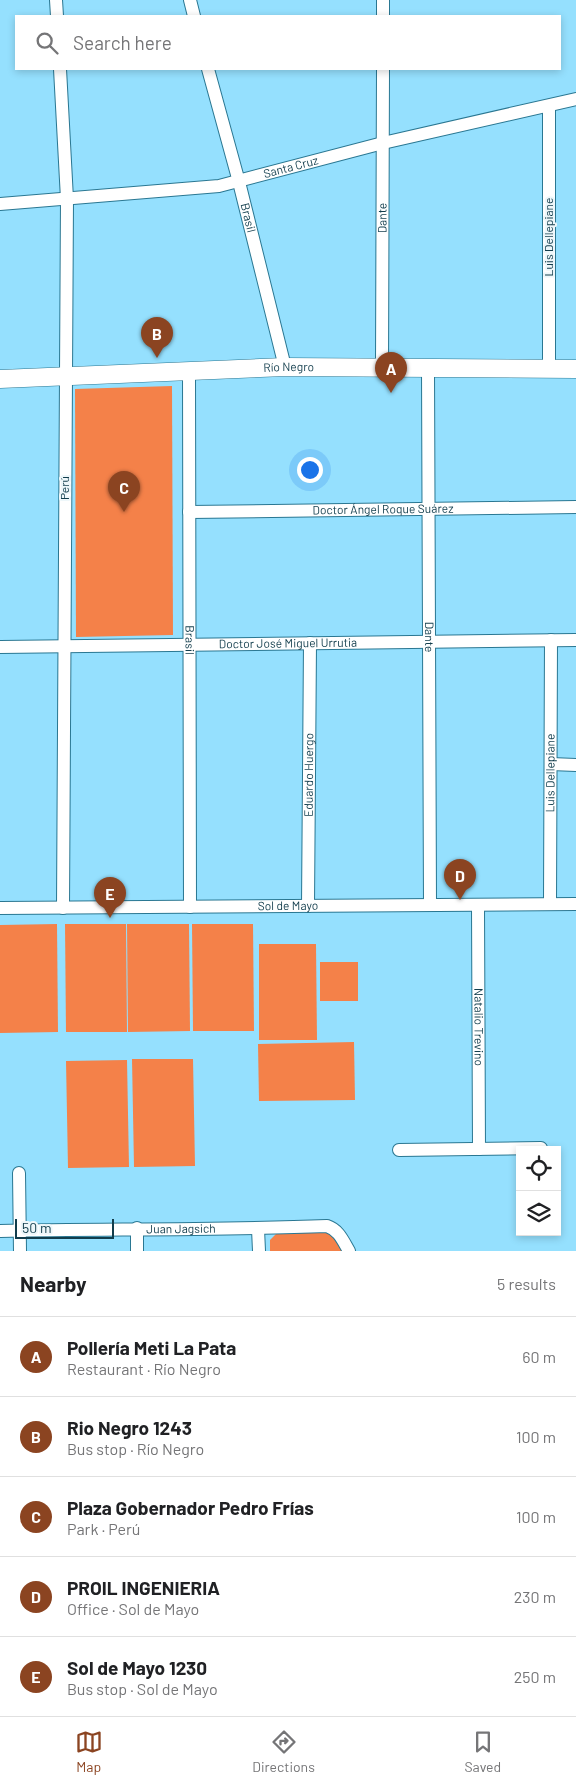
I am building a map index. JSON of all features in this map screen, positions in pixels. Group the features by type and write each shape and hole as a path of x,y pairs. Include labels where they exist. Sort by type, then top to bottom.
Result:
{"main road":[{"name":"Río Negro","path":"0,379 285,367 576,369"}],"street":[{"path":"56,0 57,15"},
{"path":"190,0 194,15"},
{"path":"383,0 383,15"},
{"name":"Perú","path":"60,70 66,199 63,908"},
{"name":"Brasil","path":"208,70 239,182 285,367"},
{"name":"Dante","path":"382,368 383,70"},
{"name":"Santa Cruz","path":"0,204 219,186 382,143 576,99"},
{"name":"Luis Dellepiane","path":"549,106 549,369"},
{"name":"Dante","path":"428,368 430,905"},
{"name":"Brasil","path":"189,372 190,907"},
{"name":"Doctor Ángel Roque Suárez","path":"189,512 576,507"},
{"name":"Luis Dellepiane","path":"550,904 551,640"},
{"name":"Doctor José Miguel Urrutia","path":"0,647 576,640"},
{"name":"Eduardo Huergo","path":"308,906 310,643"},
{"path":"551,764 576,765"},
{"name":"Sol de Mayo","path":"0,908 576,904"},
{"name":"Natalio Trevino","path":"478,905 479,1150"},
{"path":"399,1150 516,1149"},
{"path":"19,1174 20,1251"},
{"name":"Juan Jagsich","path":"0,1231 327,1226 333,1228 338,1233 349,1251"},
{"path":"137,1228 137,1251"},
{"path":"258,1228 258,1251"}],"shaded area":[{"path":"172,386 173,635 76,637 75,389"},
{"path":"57,924 58,1032 0,1033 0,925"},
{"path":"65,924 126,924 127,1032 66,1032"},
{"path":"127,924 189,924 190,1031 128,1032"},
{"path":"192,924 253,924 254,1031 193,1031"},
{"path":"259,944 316,944 317,1040 259,1040"},
{"path":"320,962 358,962 358,1001 320,1001"},
{"path":"354,1042 355,1100 259,1101 258,1044"},
{"path":"132,1059 193,1059 195,1166 134,1167"},
{"path":"127,1060 129,1167 68,1168 66,1061"},
{"path":"325,1232 332,1235 342,1251 270,1251 270,1240 276,1234"}],"place":[{"name":"Rio Negro 1243","path":"157,358"},
{"name":"Pollería Meti La Pata","path":"391,393"},
{"name":"Plaza Gobernador Pedro Frías","path":"124,512"},
{"name":"PROIL INGENIERIA","path":"460,900"},
{"name":"Sol de Mayo 1230","path":"110,918"}]}
